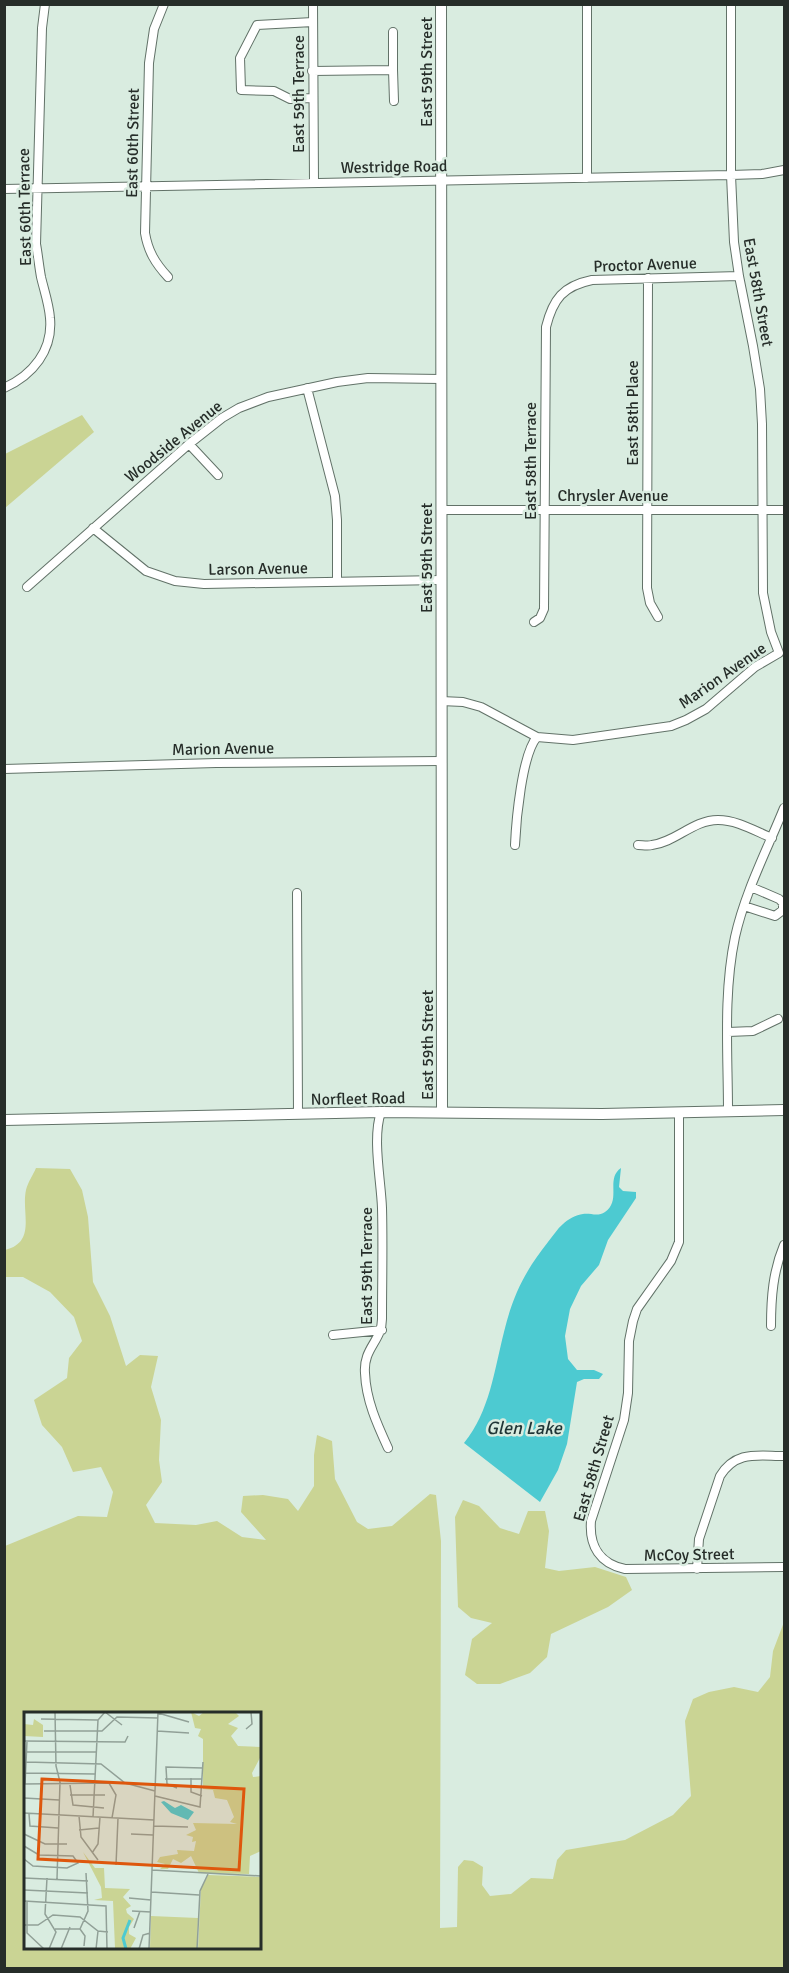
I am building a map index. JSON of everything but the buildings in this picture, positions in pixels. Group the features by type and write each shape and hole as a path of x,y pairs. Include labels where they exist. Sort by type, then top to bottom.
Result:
{"street":[{"name":"East 60th Terrace","path":"4,388 27,374 41,359 50,331 50,316 40,276 36,244 42,27 45,4"},
{"name":"East 60th Street","path":"164,4 154,29 149,63 145,233 155,264 168,277"},
{"name":"East 59th Terrace","path":"313,4 314,183"},
{"name":"East 59th Street","path":"441,4 442,1113"},
{"path":"587,4 587,178"},
{"name":"East 58th Street","path":"731,4 731,175 734,242 760,389 763,593 771,632 779,653"},
{"path":"312,98 290,99 274,91 241,90 240,57 257,25 313,22"},
{"path":"393,32 394,102"},
{"path":"312,71 393,70"},
{"name":"Westridge Road","path":"4,189 731,175 762,174 784,170"},
{"name":"Proctor Avenue","path":"557,298 581,282 739,276"},
{"name":"East 58th Place","path":"648,278 647,588 650,603 658,617"},
{"name":"East 58th Terrace","path":"534,622 540,618 544,609 546,327 550,309 557,298"},
{"name":"Woodside Avenue","path":"27,587 189,444 222,417 239,408 268,397 337,382 368,378 441,379"},
{"path":"307,388 335,496 337,582"},
{"path":"189,444 218,475"},
{"name":"Chrysler Avenue","path":"441,510 784,510"},
{"name":"Larson Avenue","path":"93,528 146,571 175,581 204,584 441,580"},
{"name":"Marion Avenue","path":"441,701 463,702 481,707 537,737 573,740 671,726 706,709 755,667 779,653"},
{"path":"515,845 520,791 537,737"},
{"name":"Marion Avenue","path":"4,769 216,763 441,761"},
{"path":"728,1111 730,964 744,906 784,808"},
{"path":"638,845 662,842 692,826 716,820 738,824 772,838"},
{"path":"744,906 776,916 783,910 783,903 779,899 751,887"},
{"path":"297,893 298,1114"},
{"path":"728,1032 753,1031 778,1018"},
{"name":"Norfleet Road","path":"4,1120 381,1112 784,1110"},
{"name":"East 59th Terrace","path":"381,1112 378,1145 382,1210 382,1330 366,1354 364,1372 372,1412 388,1448"},
{"name":"East 58th Street","path":"599,1555 592,1543 591,1521 624,1419 628,1393 629,1341 633,1321 637,1309 671,1261 679,1242 679,1112"},
{"path":"771,1326 774,1280 784,1245"},
{"path":"333,1335 382,1330"},
{"path":"697,1569 699,1539 720,1476 726,1467 743,1457 784,1456"},
{"name":"McCoy Street","path":"599,1555 615,1567 625,1569 784,1567"}],"green space":[{"path":"82,415 94,432 5,508 5,454"},
{"path":"36,1168 70,1169 82,1190 88,1217 93,1282 110,1316 126,1366 140,1355 158,1356 151,1387 161,1420 159,1460 162,1482 146,1505 155,1523 196,1525 217,1521 242,1537 266,1540 241,1512 243,1496 263,1495 288,1499 298,1511 314,1486 314,1455 317,1435 332,1441 335,1479 357,1522 368,1529 392,1526 430,1494 436,1495 441,1541 440,1928 457,1927 458,1867 464,1860 473,1861 483,1867 482,1885 490,1896 511,1894 531,1878 553,1879 557,1860 566,1850 625,1840 673,1815 691,1796 685,1721 693,1699 709,1692 734,1687 758,1692 770,1677 773,1651 784,1622 784,1968 5,1968 5,1546 78,1516 107,1517 113,1492 101,1467 73,1472 62,1447 42,1425 34,1400 67,1378 69,1358 82,1341 74,1317 50,1292 23,1277 5,1277 5,1250 15,1246 21,1240 26,1226 25,1199 29,1181"},
{"path":"463,1500 479,1506 500,1528 519,1534 528,1511 545,1511 549,1531 545,1568 559,1571 595,1567 626,1577 632,1590 608,1607 551,1634 547,1657 530,1673 500,1684 477,1684 465,1675 472,1639 492,1623 471,1618 458,1607 455,1517"}],"water":[{"name":"Glen Lake","path":"621,1168 619,1187 623,1191 636,1192 636,1198 608,1240 599,1265 581,1286 570,1309 565,1336 568,1359 577,1370 594,1370 603,1374 599,1379 584,1379 577,1382 567,1444 558,1470 540,1502 464,1443 480,1418 494,1376 508,1319 526,1273 565,1222 580,1215 597,1215 610,1207 614,1178"}]}
